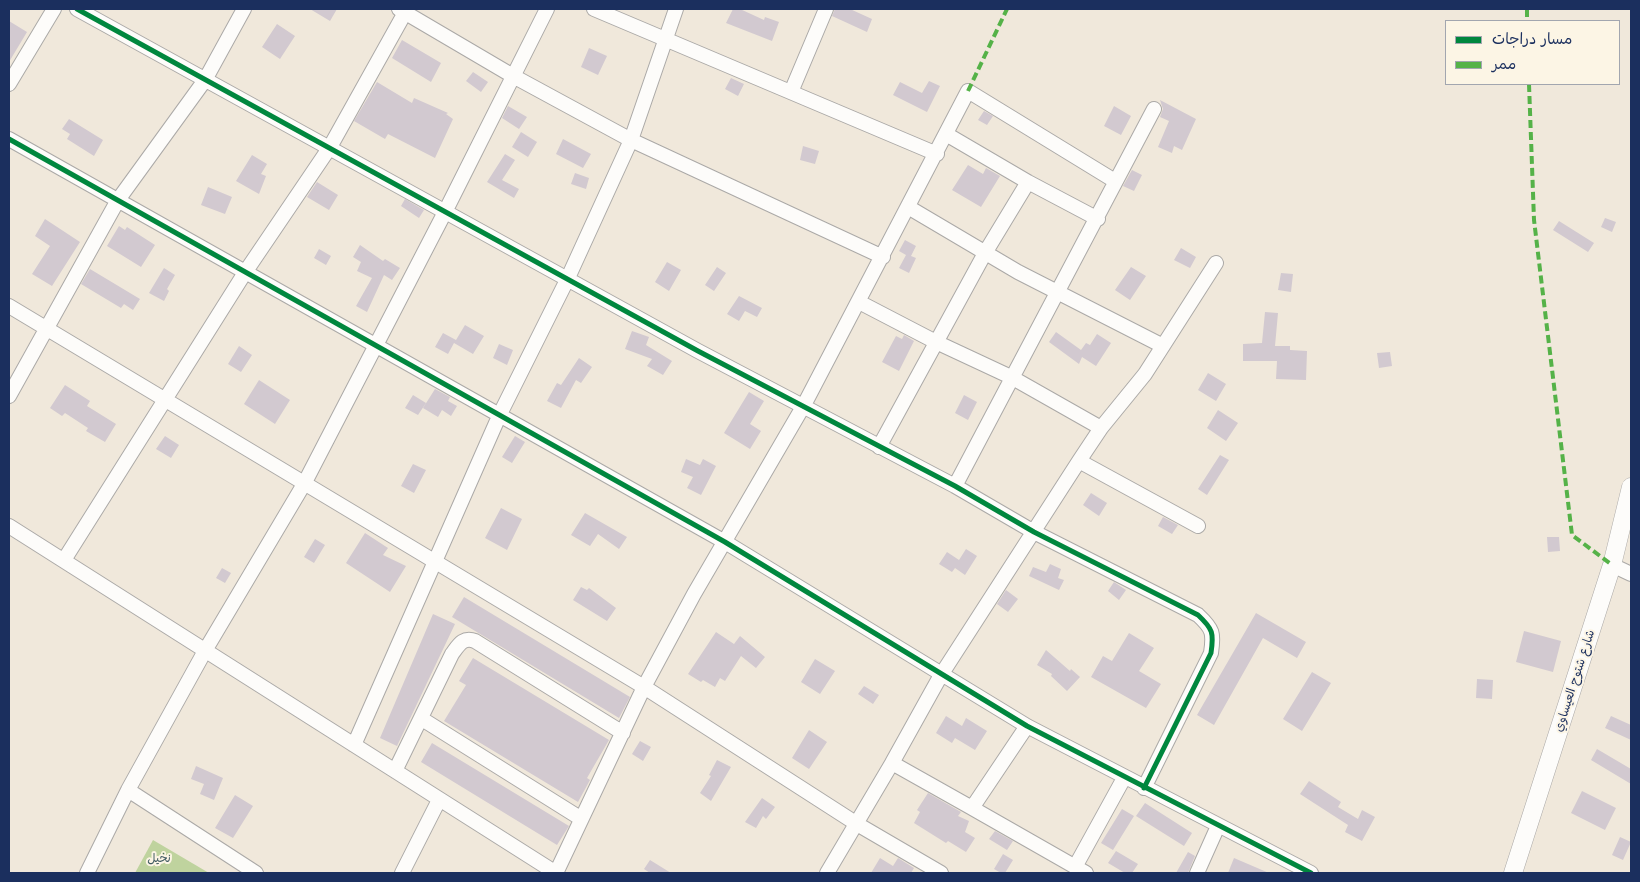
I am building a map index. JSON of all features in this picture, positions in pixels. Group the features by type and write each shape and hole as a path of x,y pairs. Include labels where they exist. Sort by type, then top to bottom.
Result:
{"street":[{"path":"9,84 54,9"},
{"path":"77,9 330,147 567,280 955,486 1034,532 1198,616 1210,627 1213,638 1210,653 1144,788"},
{"path":"9,396 118,200 206,80 244,9"},
{"path":"87,873 128,790 206,649 304,484 445,212 547,9"},
{"path":"594,9 936,154"},
{"path":"354,745 500,414 567,280 631,140 676,9"},
{"path":"64,560 246,271 330,147 403,10 513,76 631,140 882,257"},
{"path":"791,92 822,10"},
{"path":"9,526 206,649 439,800 556,873 580,818 644,687 804,405 968,91 1115,181"},
{"path":"955,486 1154,109"},
{"path":"946,134 1028,182 1098,218"},
{"path":"9,139 725,542 1027,726 1124,778 1311,873"},
{"path":"879,447 985,253 1028,182"},
{"path":"908,207 985,253 1163,346"},
{"path":"827,873 857,824 941,675 1079,461 1102,428 1145,374 1216,263"},
{"path":"859,302 1011,378 1102,428"},
{"path":"9,306 644,687 857,824 941,873"},
{"path":"1079,461 1198,526"},
{"name":"شارع شتوح العيساوي","path":"1517,872 1612,565 1631,487"},
{"path":"1612,565 1631,574"},
{"path":"395,770 452,654 461,642 471,639 622,733"},
{"path":"422,718 580,818"},
{"path":"972,808 1027,726"},
{"path":"892,763 1081,870 1124,778"},
{"path":"128,790 256,873"},
{"path":"402,873 439,800"},
{"path":"1197,873 1218,826"}],"green space":[{"name":"نخيل","path":"153,840 209,873 135,873"}],"building":[{"path":"310,9 337,9 330,21"},
{"path":"733,9 740,9 764,20 765,17 779,22 772,41 726,23"},
{"path":"835,9 850,9 872,19 867,32 832,16"},
{"path":"9,21 27,32 9,62"},
{"path":"277,24 295,36 280,59 262,47"},
{"path":"402,40 441,63 431,82 392,58"},
{"path":"589,48 607,56 598,75 581,67"},
{"path":"473,72 488,82 481,92 466,81"},
{"path":"731,78 744,84 738,96 725,89"},
{"path":"929,81 940,86 927,112 893,95 900,82 922,93"},
{"path":"377,82 412,103 414,98 448,113 446,114 453,119 435,158 388,134 385,139 354,121"},
{"path":"1160,100 1196,119 1182,150 1174,146 1172,153 1158,147 1169,121 1160,117 1163,109"},
{"path":"508,106 527,117 519,129 502,118"},
{"path":"1114,106 1131,116 1121,135 1104,126"},
{"path":"984,111 993,116 987,125 978,120"},
{"path":"69,119 103,140 94,156 67,139 70,134 62,129"},
{"path":"521,132 537,142 528,157 512,147"},
{"path":"563,139 591,154 583,168 556,154"},
{"path":"803,146 819,151 815,164 800,160"},
{"path":"505,154 515,160 502,180 519,189 514,198 487,182"},
{"path":"252,155 267,164 261,174 266,176 259,194 236,181"},
{"path":"968,165 983,174 986,168 1000,176 981,207 952,190"},
{"path":"1132,170 1142,175 1134,191 1123,186"},
{"path":"575,173 589,178 586,189 571,184"},
{"path":"317,182 338,195 329,210 307,197"},
{"path":"208,187 232,197 225,214 201,205"},
{"path":"405,199 424,210 419,218 401,206"},
{"path":"1605,218 1616,222 1612,232 1601,227"},
{"path":"45,219 80,242 52,286 32,274 50,246 35,236"},
{"path":"1559,221 1594,243 1588,252 1553,230"},
{"path":"119,226 125,230 127,227 155,245 141,267 107,246"},
{"path":"905,240 916,246 911,256 916,258 909,273 899,268 906,255 899,251"},
{"path":"360,245 383,261 385,259 400,268 392,280 384,275 367,312 356,306 372,278 357,271 361,262 353,257"},
{"path":"1181,248 1196,257 1190,268 1174,260"},
{"path":"319,249 331,256 326,265 314,258"},
{"path":"667,262 681,270 669,291 655,282"},
{"path":"717,267 726,273 714,291 705,285"},
{"path":"1131,267 1146,276 1130,300 1115,290"},
{"path":"164,268 175,275 167,289 169,291 164,301 149,293"},
{"path":"90,269 140,299 133,310 124,304 121,308 81,284"},
{"path":"1281,273 1293,274 1291,292 1278,290"},
{"path":"739,296 762,308 757,317 745,311 739,321 727,314"},
{"path":"1265,312 1278,313 1275,346 1290,346 1290,350 1307,351 1306,380 1276,379 1277,361 1243,361 1243,344 1262,343"},
{"path":"465,325 484,336 473,354 454,343 448,354 435,347 443,333 456,340"},
{"path":"632,331 649,337 646,345 672,361 663,375 647,366 652,359 625,349"},
{"path":"1056,332 1081,350 1086,343 1090,345 1097,334 1111,343 1096,366 1082,357 1079,364 1049,342"},
{"path":"904,335 914,341 899,371 882,362 896,336 902,339"},
{"path":"499,344 513,350 507,365 493,358"},
{"path":"239,346 252,355 241,372 228,364"},
{"path":"1390,352 1392,366 1379,368 1377,353"},
{"path":"579,358 592,367 581,383 576,380 561,408 547,401 557,383 561,385"},
{"path":"1208,373 1226,384 1216,401 1198,390"},
{"path":"259,380 290,400 275,424 244,404"},
{"path":"65,385 90,401 87,406 116,424 105,442 86,431 88,428 65,413 62,416 50,408"},
{"path":"435,389 450,397 448,401 457,406 451,416 442,410 438,417 423,408"},
{"path":"749,392 764,401 750,424 761,431 750,449 724,433"},
{"path":"413,395 426,403 418,415 405,408"},
{"path":"964,395 977,402 968,420 955,413"},
{"path":"1218,410 1238,423 1226,441 1207,428"},
{"path":"165,436 179,445 171,458 156,449"},
{"path":"515,436 525,442 512,463 502,457"},
{"path":"1220,455 1229,460 1207,495 1198,489"},
{"path":"686,459 700,465 703,459 716,466 701,495 687,488 693,477 681,472"},
{"path":"413,464 426,470 414,493 401,486"},
{"path":"1091,493 1107,503 1099,516 1083,505"},
{"path":"501,508 522,519 507,550 485,538"},
{"path":"585,513 627,537 619,549 598,534 590,546 571,535"},
{"path":"1163,517 1178,525 1172,534 1158,526"},
{"path":"365,533 388,548 383,555 406,566 390,592 346,563"},
{"path":"1547,537 1559,537 1560,551 1548,552"},
{"path":"315,539 325,545 314,563 304,557"},
{"path":"966,549 977,556 965,575 955,568 952,572 939,564 947,552 959,560"},
{"path":"1050,564 1061,569 1058,578 1064,580 1059,590 1029,576 1033,567 1046,572"},
{"path":"222,568 231,573 225,583 216,578"},
{"path":"1114,582 1126,590 1119,600 1108,591"},
{"path":"581,587 587,590 589,588 616,608 607,621 573,600"},
{"path":"1006,590 1018,599 1008,612 997,604"},
{"path":"464,597 630,697 619,718 452,617"},
{"path":"1256,613 1306,642 1297,658 1263,638 1214,725 1197,715"},
{"path":"433,614 455,624 397,746 380,738"},
{"path":"1524,631 1561,641 1553,672 1516,662"},
{"path":"716,632 734,644 740,636 765,657 756,668 741,656 725,681 720,678 715,687 703,680 701,682 688,674"},
{"path":"1129,633 1154,648 1139,671 1161,684 1146,708 1091,677 1103,656 1112,661"},
{"path":"1046,650 1070,671 1071,669 1080,677 1067,691 1051,676 1052,674 1037,665"},
{"path":"473,658 609,740 587,778 590,780 578,802 444,721 466,685 459,681"},
{"path":"815,659 835,671 820,694 801,682"},
{"path":"1312,672 1331,683 1302,731 1283,719"},
{"path":"1477,679 1493,680 1492,699 1476,698"},
{"path":"864,686 879,695 873,704 858,694"},
{"path":"946,716 962,726 966,718 987,731 975,750 955,738 952,743 936,733"},
{"path":"1611,716 1631,725 1631,740 1605,728"},
{"path":"809,730 827,742 809,769 792,758"},
{"path":"640,741 651,747 643,761 632,754"},
{"path":"432,743 569,826 557,845 421,762"},
{"path":"1597,749 1631,769 1631,784 1591,760"},
{"path":"717,760 731,767 711,801 700,793 711,776 709,775"},
{"path":"196,766 223,778 214,800 200,794 204,784 191,779"},
{"path":"1309,781 1341,802 1338,807 1358,819 1362,810 1375,817 1362,841 1345,832 1348,825 1300,794"},
{"path":"1582,791 1616,808 1605,830 1571,813"},
{"path":"928,793 961,812 958,816 969,821 965,832 975,838 966,852 948,841 946,843 914,823 920,812 917,810"},
{"path":"235,795 253,806 233,838 215,828"},
{"path":"762,798 775,807 766,819 763,816 756,828 745,822"},
{"path":"1145,803 1192,833 1184,846 1136,816"},
{"path":"1122,809 1134,816 1113,850 1101,843"},
{"path":"995,831 1013,841 1007,850 989,839"},
{"path":"1620,837 1631,842 1623,860 1612,855"},
{"path":"1116,851 1138,864 1132,873 1125,873 1108,863"},
{"path":"1188,852 1195,856 1188,873 1176,873"},
{"path":"1003,854 1013,860 1005,873 1001,873 994,869"},
{"path":"880,858 893,866 898,858 914,868 911,873 871,873"},
{"path":"1234,858 1269,873 1228,873"},
{"path":"650,860 671,873 650,873 644,869"}],"marked path":[{"path":"968,91 1007,9"},
{"path":"1527,9 1527,20"},
{"path":"1529,85 1534,220 1572,535 1612,565"}],"cycle path":[{"path":"77,9 698,351 955,486 1034,532 1198,615 1207,624 1211,632 1211,653 1144,788"},
{"path":"9,139 725,542 1027,726 1311,873"}]}
